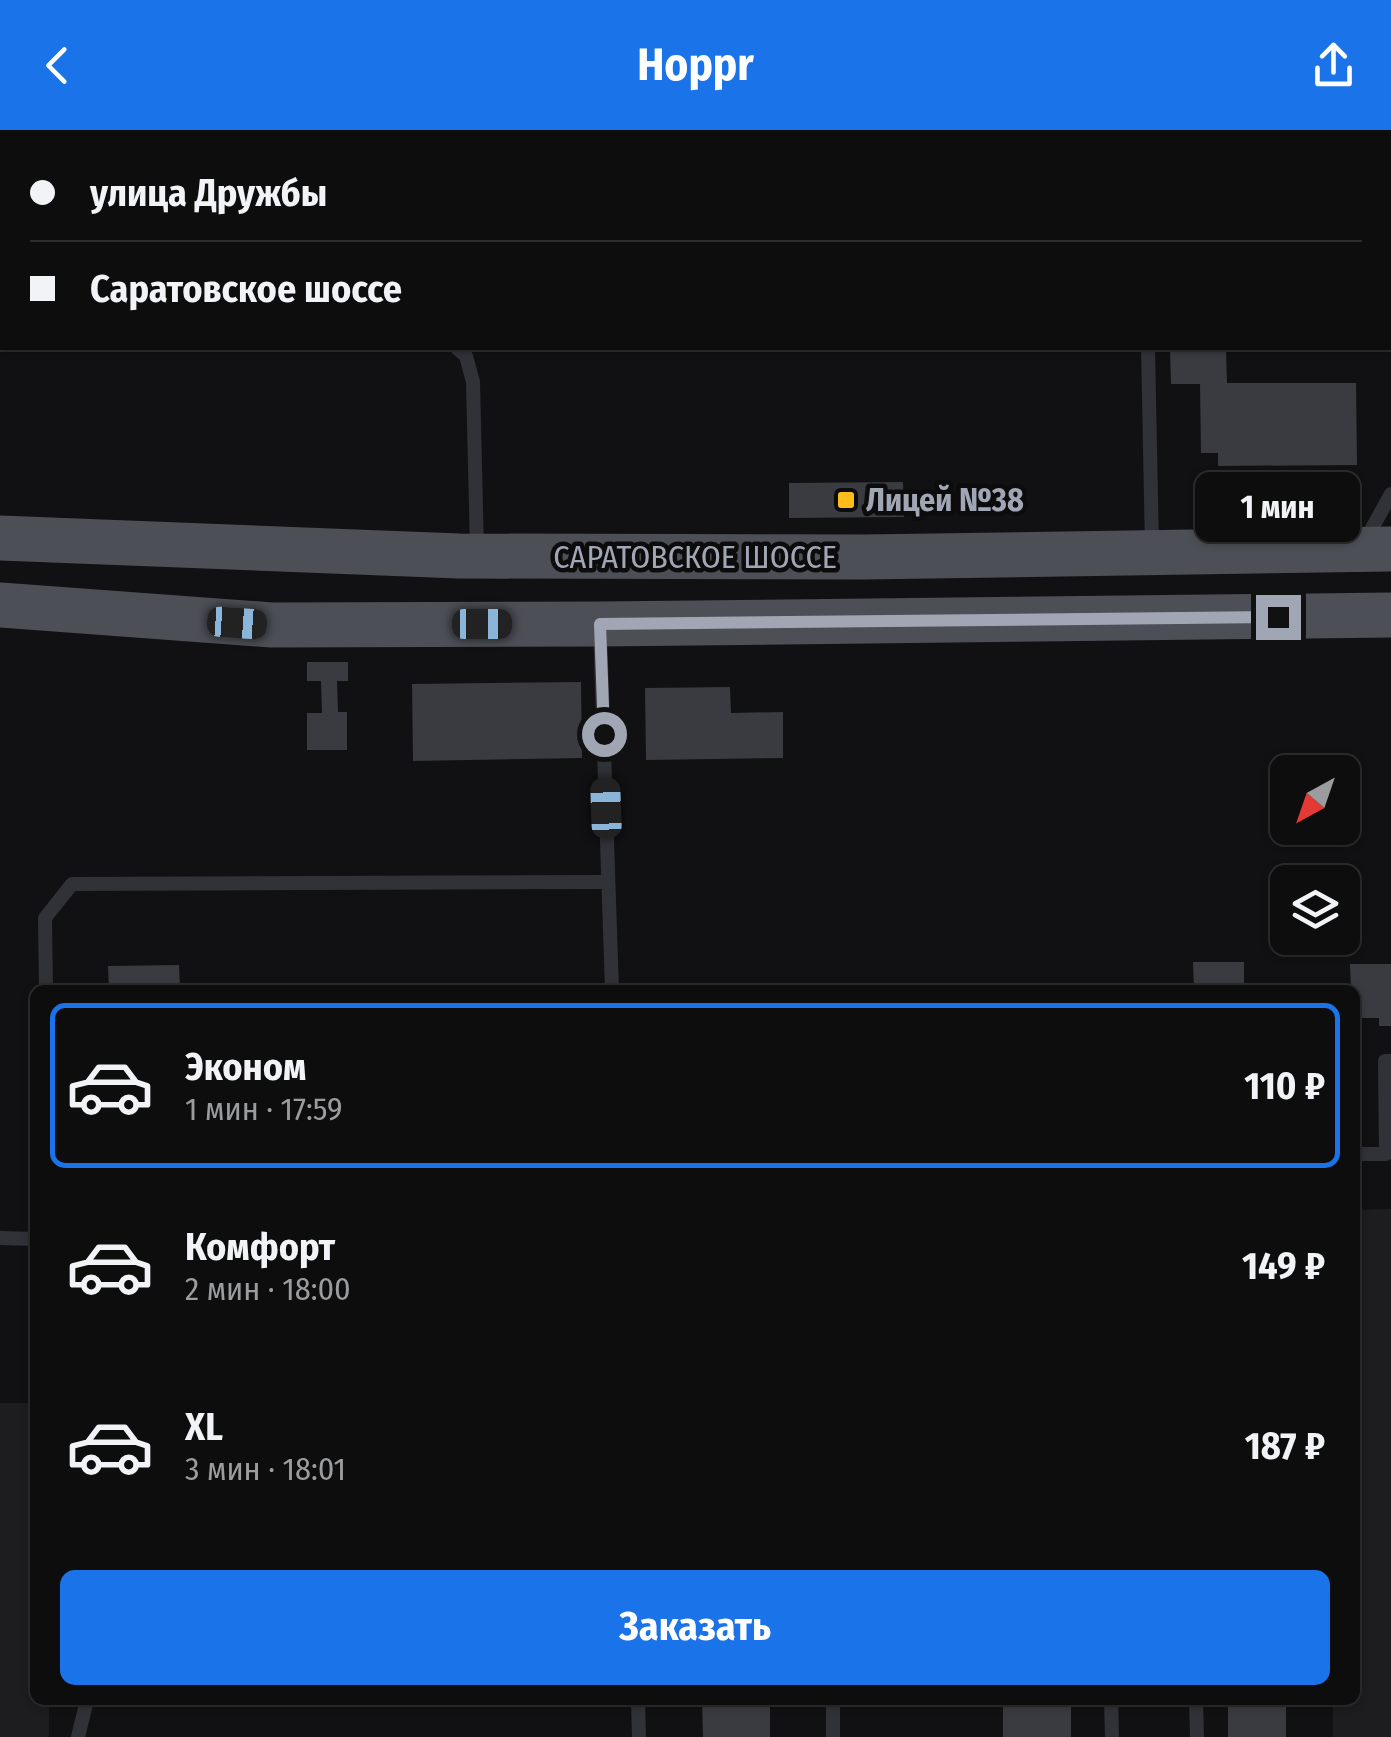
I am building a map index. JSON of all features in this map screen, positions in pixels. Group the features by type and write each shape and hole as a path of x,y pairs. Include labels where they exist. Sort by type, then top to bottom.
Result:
{"main road":[{"name":"САРАТОВСКОЕ ШОССЕ","path":"0,538 477,556 847,557 1376,549"},
{"path":"13,606 11,575 16,561 28,550 60,542"},
{"name":"САРАТОВСКОЕ ШОССЕ","path":"13,606 272,625 1391,616"}],"lane":[{"path":"459,350 466,356 474,382 477,556"},
{"path":"1148,350 1152,552"},
{"path":"1376,549 1391,494"},
{"path":"600,624 612,985"},
{"path":"46,985 45,918 72,884 608,882"},
{"path":"1360,1154 1386,1154 1385,1061 1391,1061"},
{"path":"0,1238 30,1239"},
{"path":"78,1737 86,1705"},
{"path":"638,1705 639,1737"},
{"path":"834,1705 834,1737"},
{"path":"1110,1705 1112,1737"},
{"path":"1196,1705 1197,1737"}],"shaded area":[{"path":"1391,1209 1391,1737 1333,1737 1333,1705 1360,1705 1360,1210"},
{"path":"0,1403 30,1403 30,1705 49,1705 49,1737 0,1737"}],"building":[{"path":"1170,350 1226,350 1227,383 1356,383 1357,465 1218,466 1218,453 1201,453 1200,384 1171,384"},
{"name":"Лицей №38","path":"903,482 904,517 789,518 789,483"},
{"path":"307,662 348,662 348,681 337,681 338,712 347,712 347,750 307,750 307,713 322,713 321,681 307,681"},
{"path":"581,682 582,758 413,761 412,684"},
{"path":"730,687 731,713 783,712 783,758 646,760 645,688"},
{"path":"1193,962 1244,962 1244,985 1194,985"},
{"path":"1350,964 1391,964 1391,1026 1379,1026 1379,1018 1360,1018 1360,985 1351,985"},
{"path":"179,965 180,985 109,985 108,966"},
{"path":"702,1705 770,1705 770,1737 703,1737"},
{"path":"1003,1705 1071,1705 1071,1737 1003,1737"},
{"path":"1228,1705 1286,1705 1286,1737 1228,1737"}],"place":[{"name":"Лицей №38","path":"846,500"}],"route":[{"path":"604,734 600,624 1278,617"}]}
